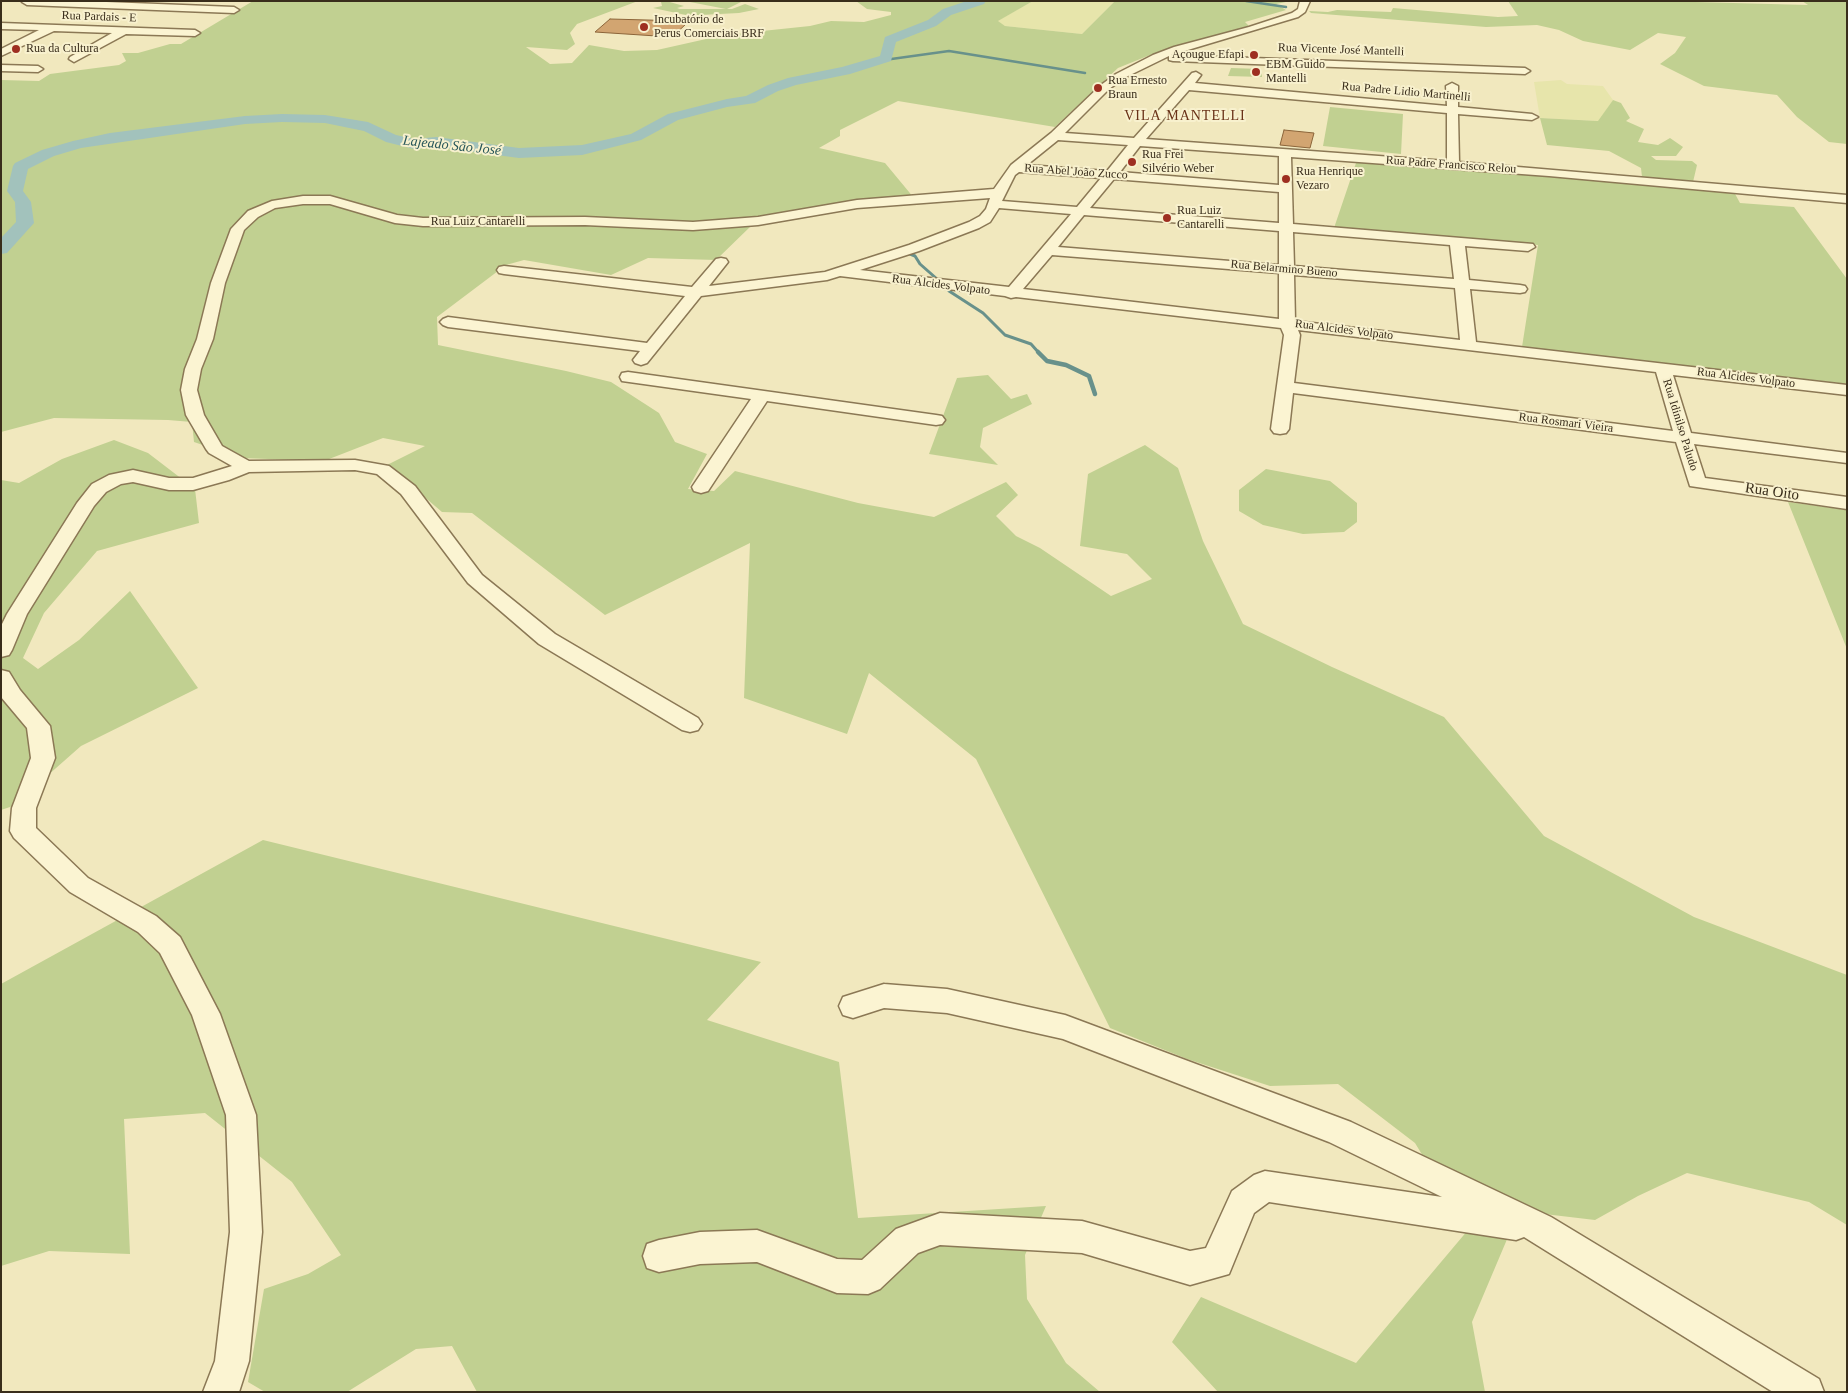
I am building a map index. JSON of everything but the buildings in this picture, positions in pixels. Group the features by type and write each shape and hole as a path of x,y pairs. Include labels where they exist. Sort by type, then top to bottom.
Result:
{"street":[{"path":"74,59 177,1"},
{"path":"504,270 672,291 697,292 827,276 840,272 974,225 990,214 996,198 1010,173 1055,136 1105,87 1120,76 1157,57 1286,18 1301,11 1305,1"},
{"path":"27,2 100,3 165,8 234,10"},
{"path":"1,53 100,3"},
{"name":"Rua Pardais - E","path":"1,26 195,33"},
{"path":"1,45 16,46"},
{"name":"Rua Vicente José Mantelli","path":"1157,57 1352,69 1525,71"},
{"path":"1011,294 1137,142 1210,59"},
{"path":"1,68 38,69"},
{"name":"Rua Padre Lidio Martinelli","path":"1187,86 1349,96 1452,110 1532,117"},
{"path":"1452,86 1453,165"},
{"name":"Rua Padre Francisco Relou","path":"1055,136 1453,165 1847,199"},
{"path":"1280,429 1292,335 1287,323 1285,153"},
{"name":"Rua Abel João Zucco","path":"1015,168 1286,188"},
{"name":"Rua Luiz Cantarelli","path":"246,467 215,449 195,415 189,390 193,369 205,339 218,283 238,229 252,214 272,205 303,200 330,200 395,219 423,222 586,221 693,226 758,222 856,204 996,198 1081,211 1528,247"},
{"path":"1457,241 1468,345"},
{"name":"Rua Belarmino Bueno","path":"1048,250 1520,289"},
{"path":"721,262 628,377 936,420"},
{"name":"Rua Alcides Volpato","path":"840,272 1011,294 1287,323 1847,390"},
{"path":"448,322 651,348"},
{"name":"Rua Idinilso Paludo","path":"1663,368 1697,482"},
{"name":"Rua Rosmari Vieira","path":"1286,388 1847,458"},
{"path":"701,487 762,396"},
{"path":"1,650 17,614 86,503 99,488 116,479 133,476 169,484 192,484 223,476 246,467 356,465 382,470 408,490 475,579 547,639 624,687 690,724"},
{"name":"Rua Oito","path":"1697,482 1847,503"},
{"path":"1,676 11,695 38,726 43,758 24,808 23,831 80,885 147,924 170,945 206,1014 240,1115 246,1232 232,1361 221,1392"},
{"path":"853,1006 884,996 947,1001 1065,1027 1340,1132 1540,1228 1806,1392"},
{"path":"659,1256 700,1248 757,1246 837,1276 868,1277 908,1240 940,1229 1082,1237 1190,1268 1217,1262 1243,1202 1265,1186 1540,1228"}],"shaded area":[{"path":"1033,1 1115,1 1082,34 1005,26 997,21"},
{"path":"1561,80 1567,84 1603,86 1613,100 1599,121 1540,118 1534,82"}],"green space":[{"path":"253,1 638,1 577,24 570,33 575,44 567,50 526,47 550,64 572,63 589,45 624,51 657,50 724,35 810,26 831,21 864,22 891,15 891,12 867,9 856,1 1033,1 998,21 1005,26 1082,34 1115,1 1291,1 1276,4 1286,10 1245,22 1249,26 1150,55 1118,68 1055,127 898,101 840,130 840,136 819,148 885,163 914,198 817,212 800,219 751,226 716,260 648,258 611,275 524,260 506,265 437,317 438,345 611,382 659,413 675,442 707,454 688,489 714,491 735,471 858,503 934,517 1006,482 1018,495 996,516 1016,536 1040,548 1111,596 1152,579 1127,554 1080,546 1088,474 1145,445 1178,468 1203,541 1243,624 1332,667 1444,717 1544,836 1694,917 1847,975 1847,1225 1809,1202 1687,1173 1638,1196 1595,1220 1519,1211 1472,1322 1485,1392 1218,1392 1172,1342 1201,1297 1356,1363 1468,1230 1415,1143 1338,1084 1270,1086 1187,1059 1110,1028 976,759 869,673 847,734 744,698 750,543 605,615 472,513 442,512 387,465 425,446 383,438 324,461 241,458 194,442 192,422 54,418 1,432 1,80 39,81 50,74 119,65 126,61 122,53 138,53 170,44 181,44"},
{"path":"666,1 684,6 677,8 680,9 726,9 690,2 692,1 743,1 727,9 745,4 759,9 739,13 686,15 653,8 662,6 661,2"},
{"path":"1508,1 1658,1 1808,5 1802,1 1847,1 1847,144 1829,142 1797,117 1777,95 1704,86 1660,64 1675,53 1686,37 1658,33 1630,50 1583,41 1559,30 1537,25 1486,27 1311,13 1309,11 1391,12 1393,8 1498,17 1518,16"},
{"path":"1231,68 1261,69 1262,77 1228,76"},
{"path":"1613,100 1621,103 1630,118 1626,121 1644,129 1638,142 1658,145 1670,138 1683,147 1676,156 1651,156 1656,160 1692,161 1697,165 1693,182 1642,177 1641,168 1609,151 1547,145 1540,118 1598,121"},
{"path":"1330,107 1403,114 1401,154 1323,146"},
{"path":"1357,160 1734,192 1740,203 1794,207 1847,279 1847,384 1522,347 1538,245 1334,228"},
{"path":"988,375 1011,399 1027,394 1032,404 983,428 980,447 998,465 929,454 957,378"},
{"path":"114,440 148,453 195,489 199,523 97,551 44,613 23,658 38,669 79,640 130,591 198,688 81,746 13,806 1,810 1,480 19,483 62,459"},
{"path":"1266,469 1330,481 1357,503 1357,522 1344,532 1303,534 1263,525 1239,511 1239,490"},
{"path":"1788,502 1847,510 1847,649"},
{"path":"263,840 761,962 707,1020 839,1062 858,1218 1046,1206 1025,1255 1027,1299 1066,1363 1100,1392 477,1392 452,1346 416,1349 347,1392 265,1392 248,1382 264,1289 308,1274 341,1255 292,1182 205,1113 124,1119 130,1254 49,1251 1,1266 1,984"}],"waterway":[{"name":"Lajeado São José","path":"1,249 25,223 23,202 15,191 21,166 48,153 78,144 245,120 282,118 325,119 368,127 391,139 414,144 436,142 519,153 582,150 636,137 673,117 727,103 750,100 773,88 793,81 845,71 886,58 890,40 932,23 947,12 980,1"},
{"path":"1246,1 1286,7"},
{"path":"877,61 949,51 1085,73"},
{"path":"910,254 915,256 920,264 937,279"},
{"path":"946,286 949,291 983,313 1005,335 1031,344 1039,353"},
{"path":"1039,353 1047,361 1066,365 1089,376 1095,394"}],"place":[{"name":"Incubatório de Perus Comerciais BRF","path":"644,27"},
{"name":"Rua da Cultura","path":"16,49"},
{"name":"Açougue Efapi","path":"1254,55"},
{"name":"EBM Guido Mantelli","path":"1256,72"},
{"name":"Rua Ernesto Braun","path":"1098,88"},
{"name":"Rua Frei Silvério Weber","path":"1132,162"},
{"name":"Rua Henrique Vezaro","path":"1286,179"},
{"name":"Rua Luiz Cantarelli","path":"1167,218"}],"district":[{"name":"VILA MANTELLI","path":"1185,116"}]}
